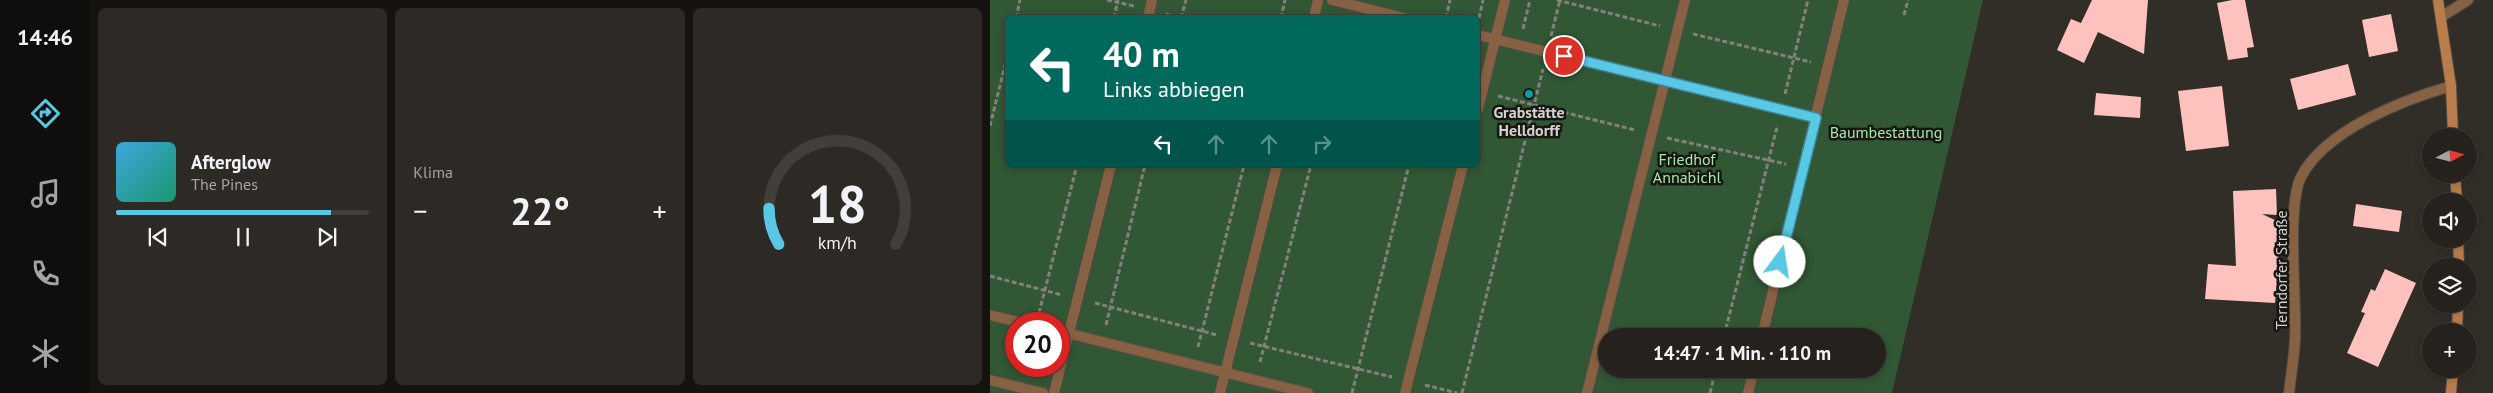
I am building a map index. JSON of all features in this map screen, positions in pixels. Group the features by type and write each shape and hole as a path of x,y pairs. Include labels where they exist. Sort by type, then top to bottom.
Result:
{"main road":[{"path":"2438,0 2451,86 2454,128"},
{"path":"2451,393 2452,378"}],"street":[{"path":"1149,15 1152,0"},
{"path":"1315,15 1318,0"},
{"path":"1332,0 1392,15"},
{"path":"1480,101 1505,0"},
{"path":"1587,393 1685,0"},
{"path":"1764,328 1844,0"},
{"path":"2441,17 2468,0"},
{"path":"1480,36 1816,118"},
{"name":"Terndorfer Straße","path":"2289,393 2295,340 2295,211 2301,178 2316,156 2336,138 2384,112 2451,86"},
{"path":"1070,312 1110,167"},
{"path":"1220,393 1276,167"},
{"path":"1405,393 1462,167"},
{"path":"990,315 1005,319"},
{"path":"1070,334 1308,393"},
{"path":"1054,393 1057,377"},
{"path":"1748,393 1752,378"},
{"path":"990,380 1043,393"}],"path":[{"path":"1017,15 1020,0"},
{"path":"1115,15 1118,0"},
{"path":"1182,15 1186,0"},
{"path":"1282,15 1285,0"},
{"path":"1447,15 1450,0"},
{"path":"1480,15 1483,0"},
{"path":"1519,45 1530,0"},
{"path":"1462,393 1560,0"},
{"path":"1726,328 1808,0"},
{"path":"1904,15 1908,0"},
{"path":"990,126 1005,65"},
{"path":"1040,312 1076,167"},
{"path":"1102,342 1145,167"},
{"path":"1194,365 1244,167"},
{"path":"1256,380 1309,167"},
{"path":"1352,393 1408,167"},
{"path":"1710,393 1714,378"}],"green space":[{"name":"Friedhof Annabichl","path":"990,0 1983,0 1892,393 990,393"}],"building":[{"path":"2092,0 2148,0 2144,54 2098,32 2084,63 2057,50 2071,19 2081,23"},
{"path":"2245,0 2254,47 2247,48 2248,57 2228,60 2217,3"},
{"path":"2391,14 2398,51 2369,57 2362,20"},
{"path":"2348,64 2356,95 2298,110 2290,79"},
{"path":"2222,86 2229,146 2186,151 2178,91"},
{"path":"2096,93 2141,97 2140,118 2094,115"},
{"path":"2276,189 2277,215 2262,214 2277,221 2279,256 2275,303 2205,299 2208,264 2236,266 2233,191"},
{"path":"2356,204 2402,211 2399,232 2353,226"},
{"path":"2385,269 2416,283 2378,367 2347,353 2365,313 2361,312 2371,289 2375,291"}],"place":[{"name":"Grabstätte Helldorff","path":"1529,94"}],"route":[{"path":"1564,56 1816,118 1780,262"}],"park label":[{"name":"Baumbestattung","path":"1886,132"}]}
